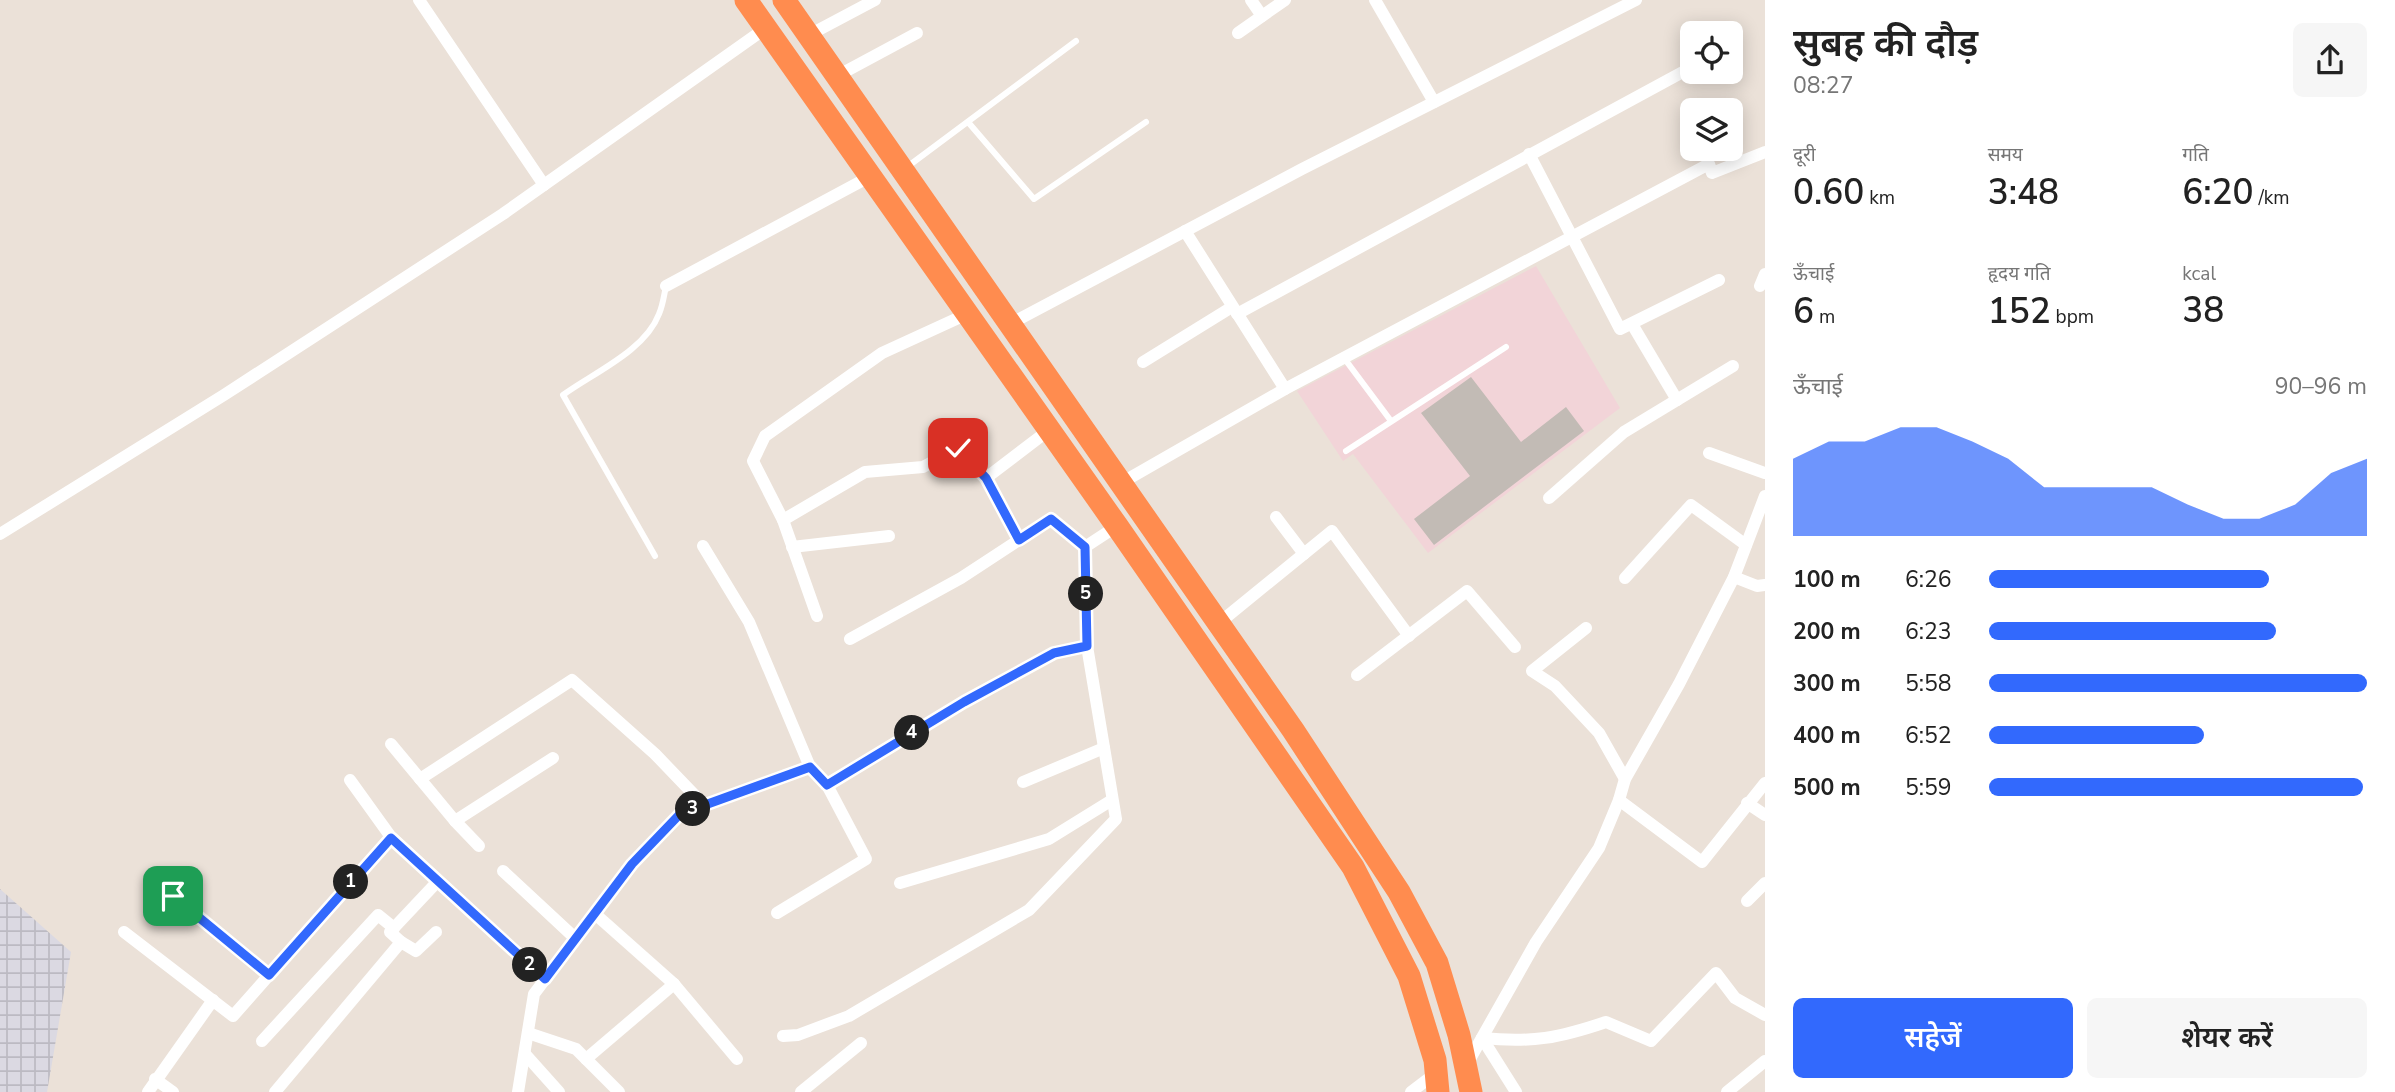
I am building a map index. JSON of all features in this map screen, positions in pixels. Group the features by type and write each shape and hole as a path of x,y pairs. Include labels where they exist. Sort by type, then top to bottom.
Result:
{"highway":[{"path":"746,0 1117,526 1353,867 1409,976 1435,1059 1437,1082"},
{"path":"784,0 1293,730 1399,892 1437,963 1459,1035 1471,1092"}],"street":[{"path":"419,0 544,185"},
{"path":"809,34 875,0"},
{"path":"1251,0 1262,16"},
{"path":"1238,33 1285,0"},
{"path":"1375,0 1434,102"},
{"path":"1010,324 1434,102 1636,0"},
{"path":"0,534 224,395 503,214 766,28"},
{"path":"837,76 916,33"},
{"path":"1143,362 1235,310 1680,73"},
{"path":"1122,483 1285,389 1709,164 1712,173 1765,152"},
{"path":"1529,154 1620,330 1719,280"},
{"path":"666,286 871,176"},
{"path":"1185,231 1285,389"},
{"path":"817,616 783,520 753,461 765,436 882,353 967,314"},
{"path":"1632,324 1677,400"},
{"path":"1549,498 1624,432 1733,366"},
{"path":"986,478 1049,430"},
{"path":"783,520 865,472 923,467 958,448 986,478 1019,540"},
{"path":"1709,453 1765,473"},
{"path":"1466,1067 1536,942 1599,848 1625,779 1679,684 1734,577 1765,496"},
{"path":"1625,578 1691,505 1746,545"},
{"path":"1276,517 1304,554"},
{"path":"783,1036 798,1035 849,1016 1029,910 1116,819 1087,646 1085,547 1051,519 961,578 850,639"},
{"path":"1085,547 1117,526"},
{"path":"1219,623 1332,531 1409,636"},
{"path":"792,547 889,536"},
{"path":"703,546 749,622 810,767 827,785 866,859 776,913"},
{"path":"1734,577 1757,586 1765,585"},
{"path":"1357,675 1467,591 1515,647"},
{"path":"1586,628 1532,671 1555,686 1599,733 1625,779"},
{"path":"827,785 964,702 1042,659 1054,653 1087,646"},
{"path":"420,779 572,680 655,754 704,805"},
{"path":"391,744 479,846"},
{"path":"1023,782 1104,748"},
{"path":"455,821 553,758"},
{"path":"518,1092 534,994 632,864 680,814 810,767"},
{"path":"350,780 391,838 545,979"},
{"path":"1619,800 1702,862 1765,783"},
{"path":"900,883 1049,839 1112,800"},
{"path":"1747,803 1765,815"},
{"path":"124,932 233,1016 391,838"},
{"path":"503,871 575,938"},
{"path":"436,932 416,951 390,932 438,881"},
{"path":"1747,901 1765,883"},
{"path":"173,896 269,975"},
{"path":"594,913 674,984 737,1059"},
{"path":"262,1041 378,915 394,928"},
{"path":"275,1092 401,942"},
{"path":"1482,1038 1518,1042 1567,1036 1606,1022 1651,1041 1716,973 1735,999 1765,1015"},
{"path":"586,1059 674,984"},
{"path":"148,1092 213,1000"},
{"path":"528,1033 576,1049 619,1092"},
{"path":"1482,1038 1516,1092"},
{"path":"801,1092 861,1043"},
{"path":"525,1054 559,1092"},
{"path":"1727,1092 1765,1061"},
{"path":"155,1079 173,1092"},
{"path":"1411,1092 1437,1082"}],"lane":[{"path":"903,170 1076,41"},
{"path":"968,122 1034,199 1146,122"},
{"path":"655,556 563,396 621,358 648,334 659,314 666,286"},
{"path":"1346,450 1506,347"},
{"path":"1344,358 1391,421"}],"shaded area":[{"path":"1536,266 1620,408 1428,553 1353,454 1343,461 1297,391"},
{"path":"0,889 71,952 47,1092 0,1092"}],"building":[{"path":"1471,377 1521,442 1566,407 1584,431 1434,545 1414,519 1470,476 1421,413"}],"route":[{"path":"173,896 269,975 391,838 545,979 632,864 680,814 810,767 827,785 964,702 1054,653 1087,646 1085,547 1051,519 1019,540 986,478 958,448"}]}
